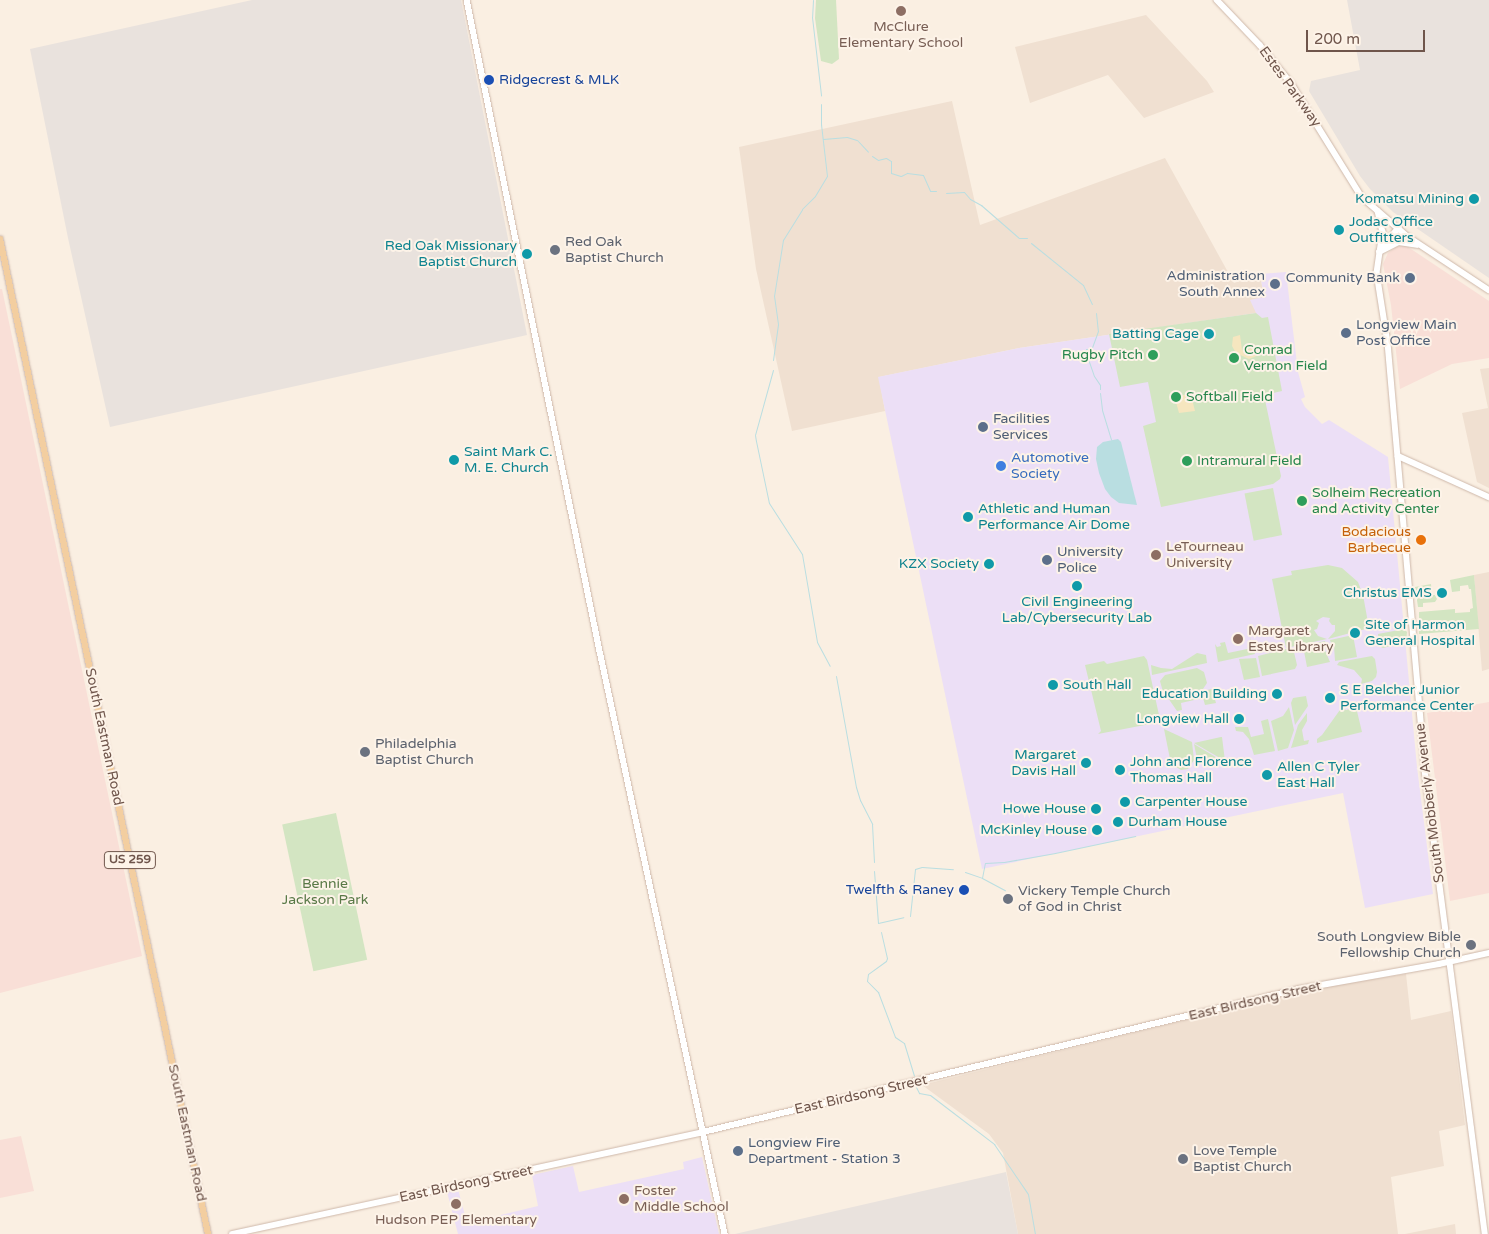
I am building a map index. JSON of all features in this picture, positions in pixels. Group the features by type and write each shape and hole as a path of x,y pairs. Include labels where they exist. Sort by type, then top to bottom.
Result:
{"main road":[{"name":"South Eastman Road","path":"0,239 208,1234"}],"street":[{"path":"467,0 599,646 725,1234"},
{"name":"Estes Parkway","path":"1217,0 1260,45 1291,83 1352,183 1366,201 1425,248 1489,290"},
{"name":"South Mobberly Avenue","path":"1378,212 1383,232 1377,273 1387,333 1424,764 1484,1234"},
{"path":"1379,252 1398,228"},
{"path":"1379,252 1392,244 1403,242 1425,248"},
{"path":"1398,456 1489,498"},
{"name":"East Birdsong Street","path":"232,1234 703,1132 1299,989 1450,962 1489,953"}],"shaded area":[{"path":"252,0 461,0 527,335 110,427 68,238 30,49"},
{"name":"Komatsu Mining","path":"1347,0 1489,0 1489,278 1393,212 1370,189 1360,176 1309,91 1311,81 1360,70"},
{"path":"1146,15 1207,81 1214,92 1144,118 1108,75 1030,103 1015,47"},
{"path":"952,101 980,225 1165,158 1234,283 1260,274 1264,297 1256,313 1019,348 879,377 885,411 792,431 756,269 739,147"},
{"path":"1405,245 1489,301 1489,358 1452,364 1400,389 1391,305 1383,264 1388,253 1396,247"},
{"name":"LeTourneau University","path":"1286,272 1298,372 1305,397 1301,399 1305,407 1322,424 1329,420 1388,457 1417,767 1433,894 1365,908 1343,793 982,869 878,377 1019,348 1256,313 1250,300 1264,297 1260,274"},
{"path":"0,289 2,289 142,956 0,993"},
{"path":"1489,368 1489,488 1477,482 1462,413 1488,408 1480,369"},
{"path":"1489,572 1489,669 1482,671 1474,575"},
{"path":"1489,702 1489,893 1450,901 1427,713"},
{"path":"1406,974 1411,1020 1451,1011 1465,1125 1439,1131 1444,1166 1391,1177 1398,1234 1018,1234 1003,1153 989,1134 922,1085 1312,989"},
{"path":"21,1136 34,1191 0,1198 0,1140"},
{"name":"Foster Middle School","path":"702,1157 719,1234 458,1234 447,1192 458,1189 467,1223 538,1206 532,1175 573,1166 579,1192 684,1169 683,1162"},
{"path":"1006,1172 1018,1234 735,1234"},
{"path":"1455,1224 1456,1234 1405,1234"}],"green space":[{"path":"816,0 836,0 839,59 832,64 821,61 815,18"},
{"path":"1256,313 1262,318 1268,317 1282,391 1264,395 1281,476 1280,479 1273,484 1161,507 1143,426 1156,422 1148,382 1120,387 1109,334"},
{"path":"1273,488 1282,535 1254,541 1245,494"},
{"path":"1328,565 1342,568 1358,582 1363,595 1369,628 1328,639 1335,631 1335,625 1332,625 1329,621 1330,618 1323,617 1316,621 1319,623 1317,629 1314,630 1318,636 1327,639 1286,648 1272,579 1292,575 1291,571"},
{"path":"1474,575 1479,629 1419,634 1419,612 1455,609 1455,613 1470,612 1470,609 1473,608 1471,589 1469,589 1468,585 1460,586 1460,591 1452,592 1450,580"},
{"path":"1431,584 1432,595 1435,595 1437,599 1435,602 1423,603 1423,607 1418,607 1415,587"},
{"path":"1404,629 1407,632 1406,642 1383,648 1379,646 1378,634"},
{"path":"1353,635 1357,657 1335,661 1334,646 1332,646 1330,640"},
{"path":"1250,636 1255,654 1218,662 1215,644 1217,647 1221,646 1220,643 1225,642 1228,653 1252,648"},
{"path":"1325,641 1326,647 1324,648 1330,662 1307,667 1303,646"},
{"path":"1290,648 1294,652 1297,665 1295,669 1262,676 1258,656"},
{"path":"1197,653 1206,655 1207,663 1152,675 1151,665 1172,669"},
{"path":"1144,656 1147,660 1159,715 1153,717 1150,724 1098,734 1101,731 1085,665 1104,661 1107,664"},
{"path":"1372,656 1375,659 1376,677 1372,681 1361,684 1362,679 1354,670 1337,665 1339,662"},
{"path":"1256,658 1260,677 1244,680 1239,659"},
{"path":"1197,668 1204,672 1207,683 1203,689 1169,696 1163,692 1160,681 1165,675"},
{"path":"1212,689 1216,703 1205,705 1203,698 1181,703 1182,710 1177,711 1168,698"},
{"path":"1306,696 1308,706 1295,725 1291,703 1293,698"},
{"path":"1289,707 1294,730 1288,748 1278,751 1271,721 1283,716"},
{"path":"1342,707 1346,710 1356,707 1362,732 1317,743 1317,739"},
{"path":"1307,713 1307,721 1302,730 1304,741 1309,740 1308,744 1291,748 1298,725"},
{"path":"1268,719 1275,751 1254,755 1249,739 1243,732 1236,731 1235,727 1248,727 1251,737 1264,734 1261,721"},
{"path":"1164,729 1192,742 1194,760 1188,769 1181,770 1171,764"},
{"path":"1221,737 1225,761 1194,743"},
{"path":"1194,744 1224,762 1207,766 1197,759"},
{"name":"Bennie Jackson Park","path":"336,813 367,960 313,971 282,824"}],"sand":[{"path":"1240,335 1242,350 1258,346 1259,355 1249,359 1236,353 1232,346 1233,337"},
{"path":"1183,395 1191,395 1195,411 1179,413 1176,402"}],"water":[{"path":"1118,439 1121,442 1137,505 1119,503 1111,497 1105,489 1099,473 1096,459 1097,447 1103,442"}],"waterway":[{"path":"813,0 812,17 821,95"},
{"path":"773,360 778,324 774,296 783,240 802,209 815,196 827,176 821,124 821,104"},
{"path":"823,139 847,137 857,140 868,152"},
{"path":"872,156 878,160 886,158 891,161 891,173 901,176 907,173 923,175 930,191 936,191"},
{"path":"946,193 964,192 970,199 981,205 1019,238 1027,238"},
{"path":"1031,243 1083,285 1092,304"},
{"path":"1096,313 1098,331 1091,350 1086,349 1086,353 1100,389"},
{"path":"773,370 755,435 756,441 769,503 802,554 817,642 830,666"},
{"path":"1100,393 1102,410 1111,440"},
{"path":"836,676 856,787 872,824 874,862"},
{"path":"965,872 982,878 985,863 1004,862 1055,853 1135,836"},
{"path":"910,916 915,869 922,867 953,869"},
{"path":"874,871 878,923 903,917"},
{"path":"982,878 1005,890"},
{"path":"881,932 887,958 886,961 868,974 867,981 878,992 895,1037 904,1043 914,1076"},
{"path":"916,1087 919,1093 930,1095 994,1144 1028,1194 1035,1234"}],"place":[{"name":"McClure Elementary School","path":"901,11"},
{"name":"Ridgecrest & MLK","path":"489,80"},
{"name":"Komatsu Mining","path":"1474,199"},
{"name":"Jodac Office Outfitters","path":"1339,230"},
{"name":"Red Oak Baptist Church","path":"555,250"},
{"name":"Red Oak Missionary Baptist Church","path":"527,254"},
{"name":"Community Bank","path":"1410,278"},
{"name":"Administration South Annex","path":"1275,284"},
{"name":"Longview Main Post Office","path":"1346,333"},
{"name":"Batting Cage","path":"1209,334"},
{"name":"Rugby Pitch","path":"1153,355"},
{"name":"Conrad Vernon Field","path":"1234,358"},
{"name":"Softball Field","path":"1176,397"},
{"name":"Facilities Services","path":"983,427"},
{"name":"Saint Mark C. M. E. Church","path":"454,460"},
{"name":"Intramural Field","path":"1187,461"},
{"name":"Automotive Society","path":"1001,466"},
{"name":"Solheim Recreation and Activity Center","path":"1302,501"},
{"name":"Athletic and Human Performance Air Dome","path":"968,517"},
{"name":"Bodacious Barbecue","path":"1421,540"},
{"name":"LeTourneau University","path":"1156,555"},
{"name":"University Police","path":"1047,560"},
{"name":"KZX Society","path":"989,564"},
{"name":"Civil Engineering Lab/Cybersecurity Lab","path":"1077,586"},
{"name":"Christus EMS","path":"1442,593"},
{"name":"Site of Harmon General Hospital","path":"1355,633"},
{"name":"Margaret Estes Library","path":"1238,639"},
{"name":"South Hall","path":"1053,685"},
{"name":"Education Building","path":"1277,694"},
{"name":"S E Belcher Junior Performance Center","path":"1330,698"},
{"name":"Longview Hall","path":"1239,719"},
{"name":"Philadelphia Baptist Church","path":"365,752"},
{"name":"Margaret Davis Hall","path":"1086,763"},
{"name":"John and Florence Thomas Hall","path":"1120,770"},
{"name":"Allen C Tyler East Hall","path":"1267,775"},
{"name":"Carpenter House","path":"1125,802"},
{"name":"Howe House","path":"1096,809"},
{"name":"Durham House","path":"1118,822"},
{"name":"McKinley House","path":"1097,830"},
{"name":"Twelfth & Raney","path":"964,890"},
{"name":"Vickery Temple Church of God in Christ","path":"1008,899"},
{"name":"South Longview Bible Fellowship Church","path":"1471,945"},
{"name":"Longview Fire Department - Station 3","path":"738,1151"},
{"name":"Love Temple Baptist Church","path":"1183,1159"},
{"name":"Foster Middle School","path":"624,1199"},
{"name":"Hudson PEP Elementary","path":"456,1204"}]}
